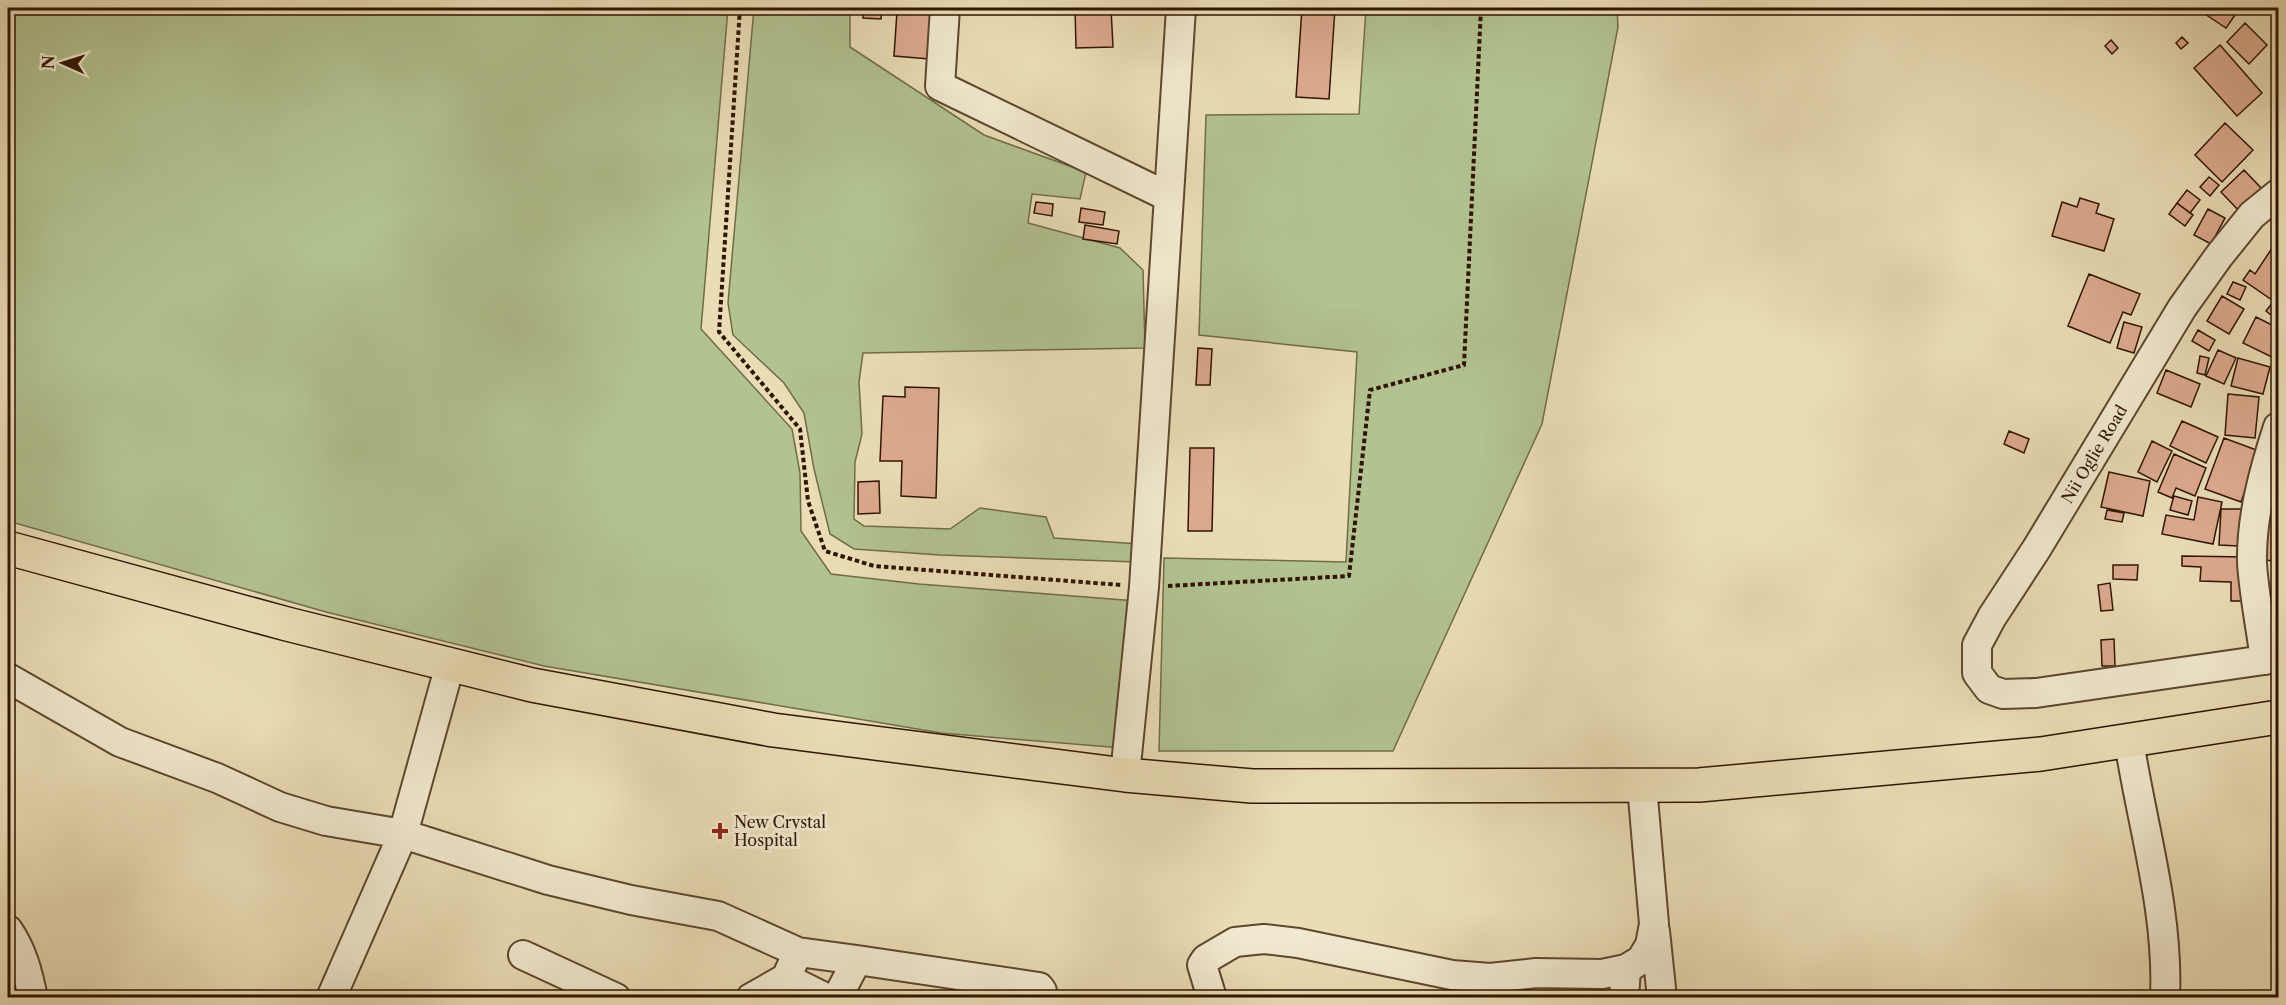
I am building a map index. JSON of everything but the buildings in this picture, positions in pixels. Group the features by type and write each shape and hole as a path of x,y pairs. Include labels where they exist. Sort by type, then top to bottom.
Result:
{"highway":[{"path":"8,548 287,624 532,685 773,730 1125,775 1252,786 1699,785 2029,756 2278,717"}],"street":[{"path":"945,8 940,86 1169,197"},
{"path":"1125,775 1144,587 1181,8"},
{"name":"Nii Oglie Road","path":"2272,659 2036,693 2003,694 1989,689 1977,673 1977,645 1992,617 2037,548 2182,308 2218,256 2252,215 2278,194"},
{"path":"2272,659 2252,563 2256,516 2265,465 2278,427"},
{"path":"331,998 403,834 450,665"},
{"path":"8,678 120,742 217,778 280,807 326,821 403,834 548,880 631,900 718,916 798,952 1039,987 1042,991 1041,998"},
{"path":"2129,741 2137,796 2157,883 2166,977 2165,998"},
{"path":"1641,786 1662,998"},
{"path":"1212,998 1202,965 1206,959 1235,942 1264,939 1298,943 1452,975 1490,978 1536,973 1602,974 1626,969 1641,960 1650,945 1654,924"},
{"path":"8,930 15,940 27,972 33,998"},
{"path":"751,998 786,978 798,952"},
{"path":"523,955 616,998"},
{"path":"837,998 857,960"},
{"path":"1624,998 1626,969"},
{"path":"786,978 826,998"}],"path":[{"path":"740,8 719,332 800,429 808,501 825,551 874,566 1144,587 1350,576 1370,390 1464,365 1481,8"}],"green space":[{"path":"8,8 728,8 701,329 792,429 800,473 801,531 831,574 919,584 1136,601 1122,748 941,733 544,666 326,612 8,521"},
{"path":"754,8 850,8 850,47 984,135 1086,172 1080,199 1032,194 1028,223 1120,248 1143,270 1145,348 863,353 859,382 862,434 855,462 854,519 864,526 950,529 980,508 1046,517 1054,538 1139,544 1137,562 940,555 854,549 830,534 814,469 804,413 784,383 733,335 728,303"},
{"path":"1366,8 1617,8 1618,27 1542,424 1393,751 1159,751 1164,558 1346,562 1357,352 1199,335 1206,115 1359,114"}],"place":[{"name":"New Crystal Hospital","path":"720,831"}]}
